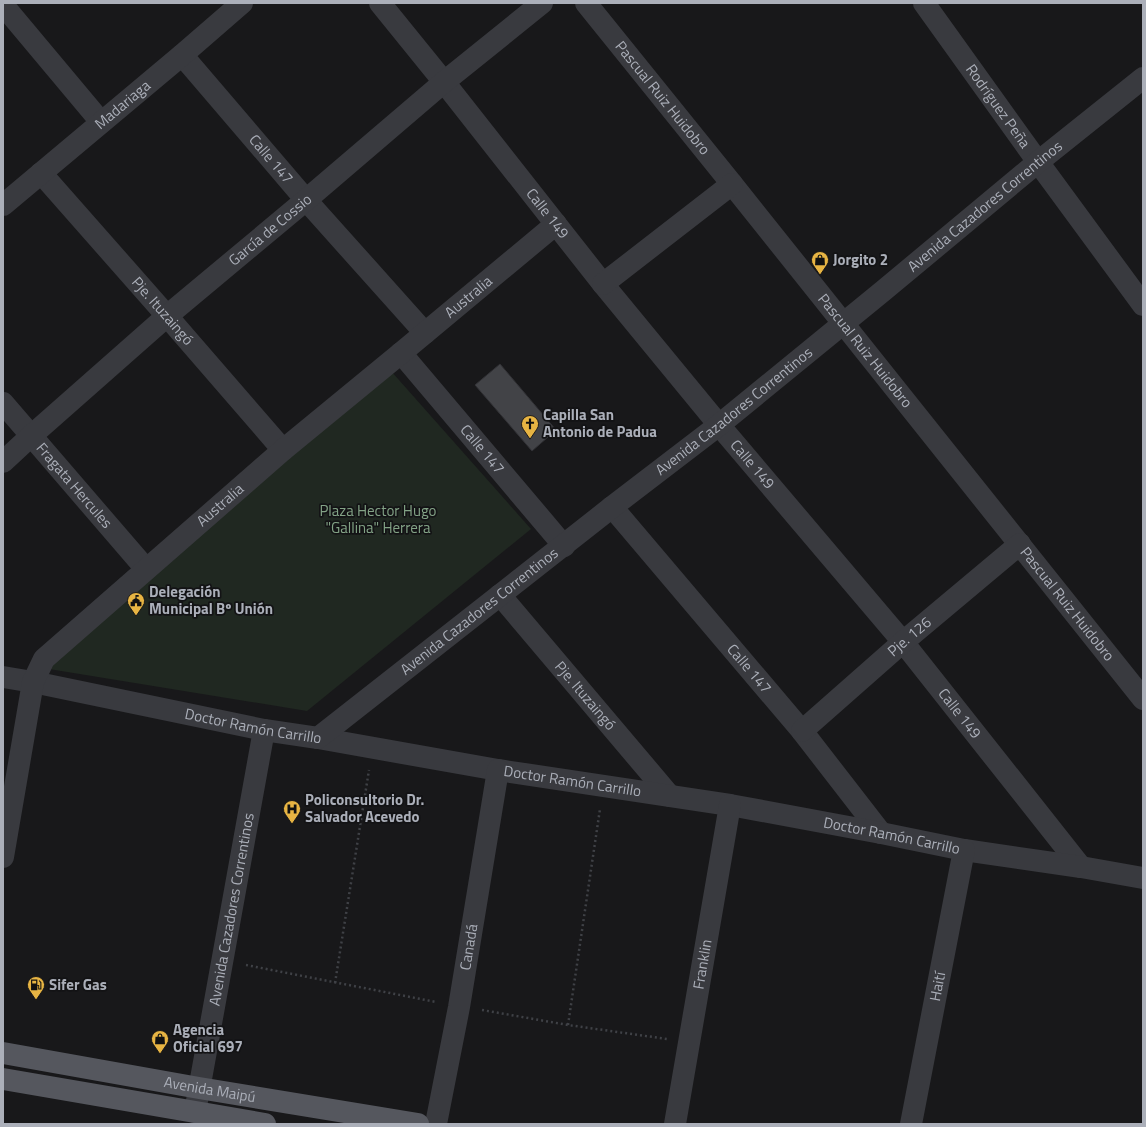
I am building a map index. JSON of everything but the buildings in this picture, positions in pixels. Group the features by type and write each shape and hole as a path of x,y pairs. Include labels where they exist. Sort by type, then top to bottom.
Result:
{"main road":[{"name":"Avenida Maipú","path":"3,1053 199,1088 418,1124"},
{"name":"Avenida Maipú","path":"3,1079 265,1124"}],"street":[{"name":"Madariaga","path":"3,205 242,3"},
{"name":"Calle 149","path":"380,3 444,82 602,284 719,426 903,642 1081,867"},
{"name":"García de Cossio","path":"3,462 167,316 444,82 542,3"},
{"name":"Pascual Ruiz Huidobro","path":"586,3 1143,699"},
{"name":"Rodríguez Peña","path":"924,3 1143,305"},
{"path":"3,5 101,122"},
{"name":"Calle 147","path":"182,55 306,200 425,334"},
{"name":"Avenida Cazadores Correntinos","path":"318,738 612,507 719,426 843,325 1038,162 1143,78"},
{"name":"Pje. Ituzaingó","path":"41,173 283,450"},
{"path":"602,284 732,184"},
{"name":"Australia","path":"3,857 34,682 44,659 283,450 556,224"},
{"name":"Calle 147","path":"401,353 564,546"},
{"name":"Fragata Hercules","path":"3,403 146,569"},
{"name":"Calle 147","path":"612,507 802,731 881,833"},
{"name":"Pje. 126","path":"802,731 903,642 1020,544"},
{"name":"Pje. Ituzaingó","path":"500,595 670,796"},
{"name":"Doctor Ramón Carrillo","path":"3,677 34,682 264,730 318,738 498,770 730,805 964,850 1081,867 1143,878"},
{"name":"Avenida Cazadores Correntinos","path":"195,1112 264,730"},
{"name":"Canadá","path":"436,1124 459,1006 498,770"},
{"name":"Franklin","path":"675,1124 730,805"},
{"name":"Haití","path":"911,1124 964,850"}],"path":[{"path":"335,983 372,748"},
{"path":"568,1025 603,786"}],"green space":[{"name":"Plaza Hector Hugo \"Gallina\" Herrera","path":"391,371 531,529 307,711 49,669 53,659"}],"place":[{"name":"Jorgito 2","path":"820,275"},
{"name":"Capilla San Antonio de Padua","path":"530,439"},
{"name":"Delegación Municipal Bº Unión","path":"136,616"},
{"name":"Policonsultorio Dr. Salvador Acevedo","path":"292,824"},
{"name":"Sifer Gas","path":"36,1000"},
{"name":"Agencia Oficial 697","path":"160,1054"}]}
